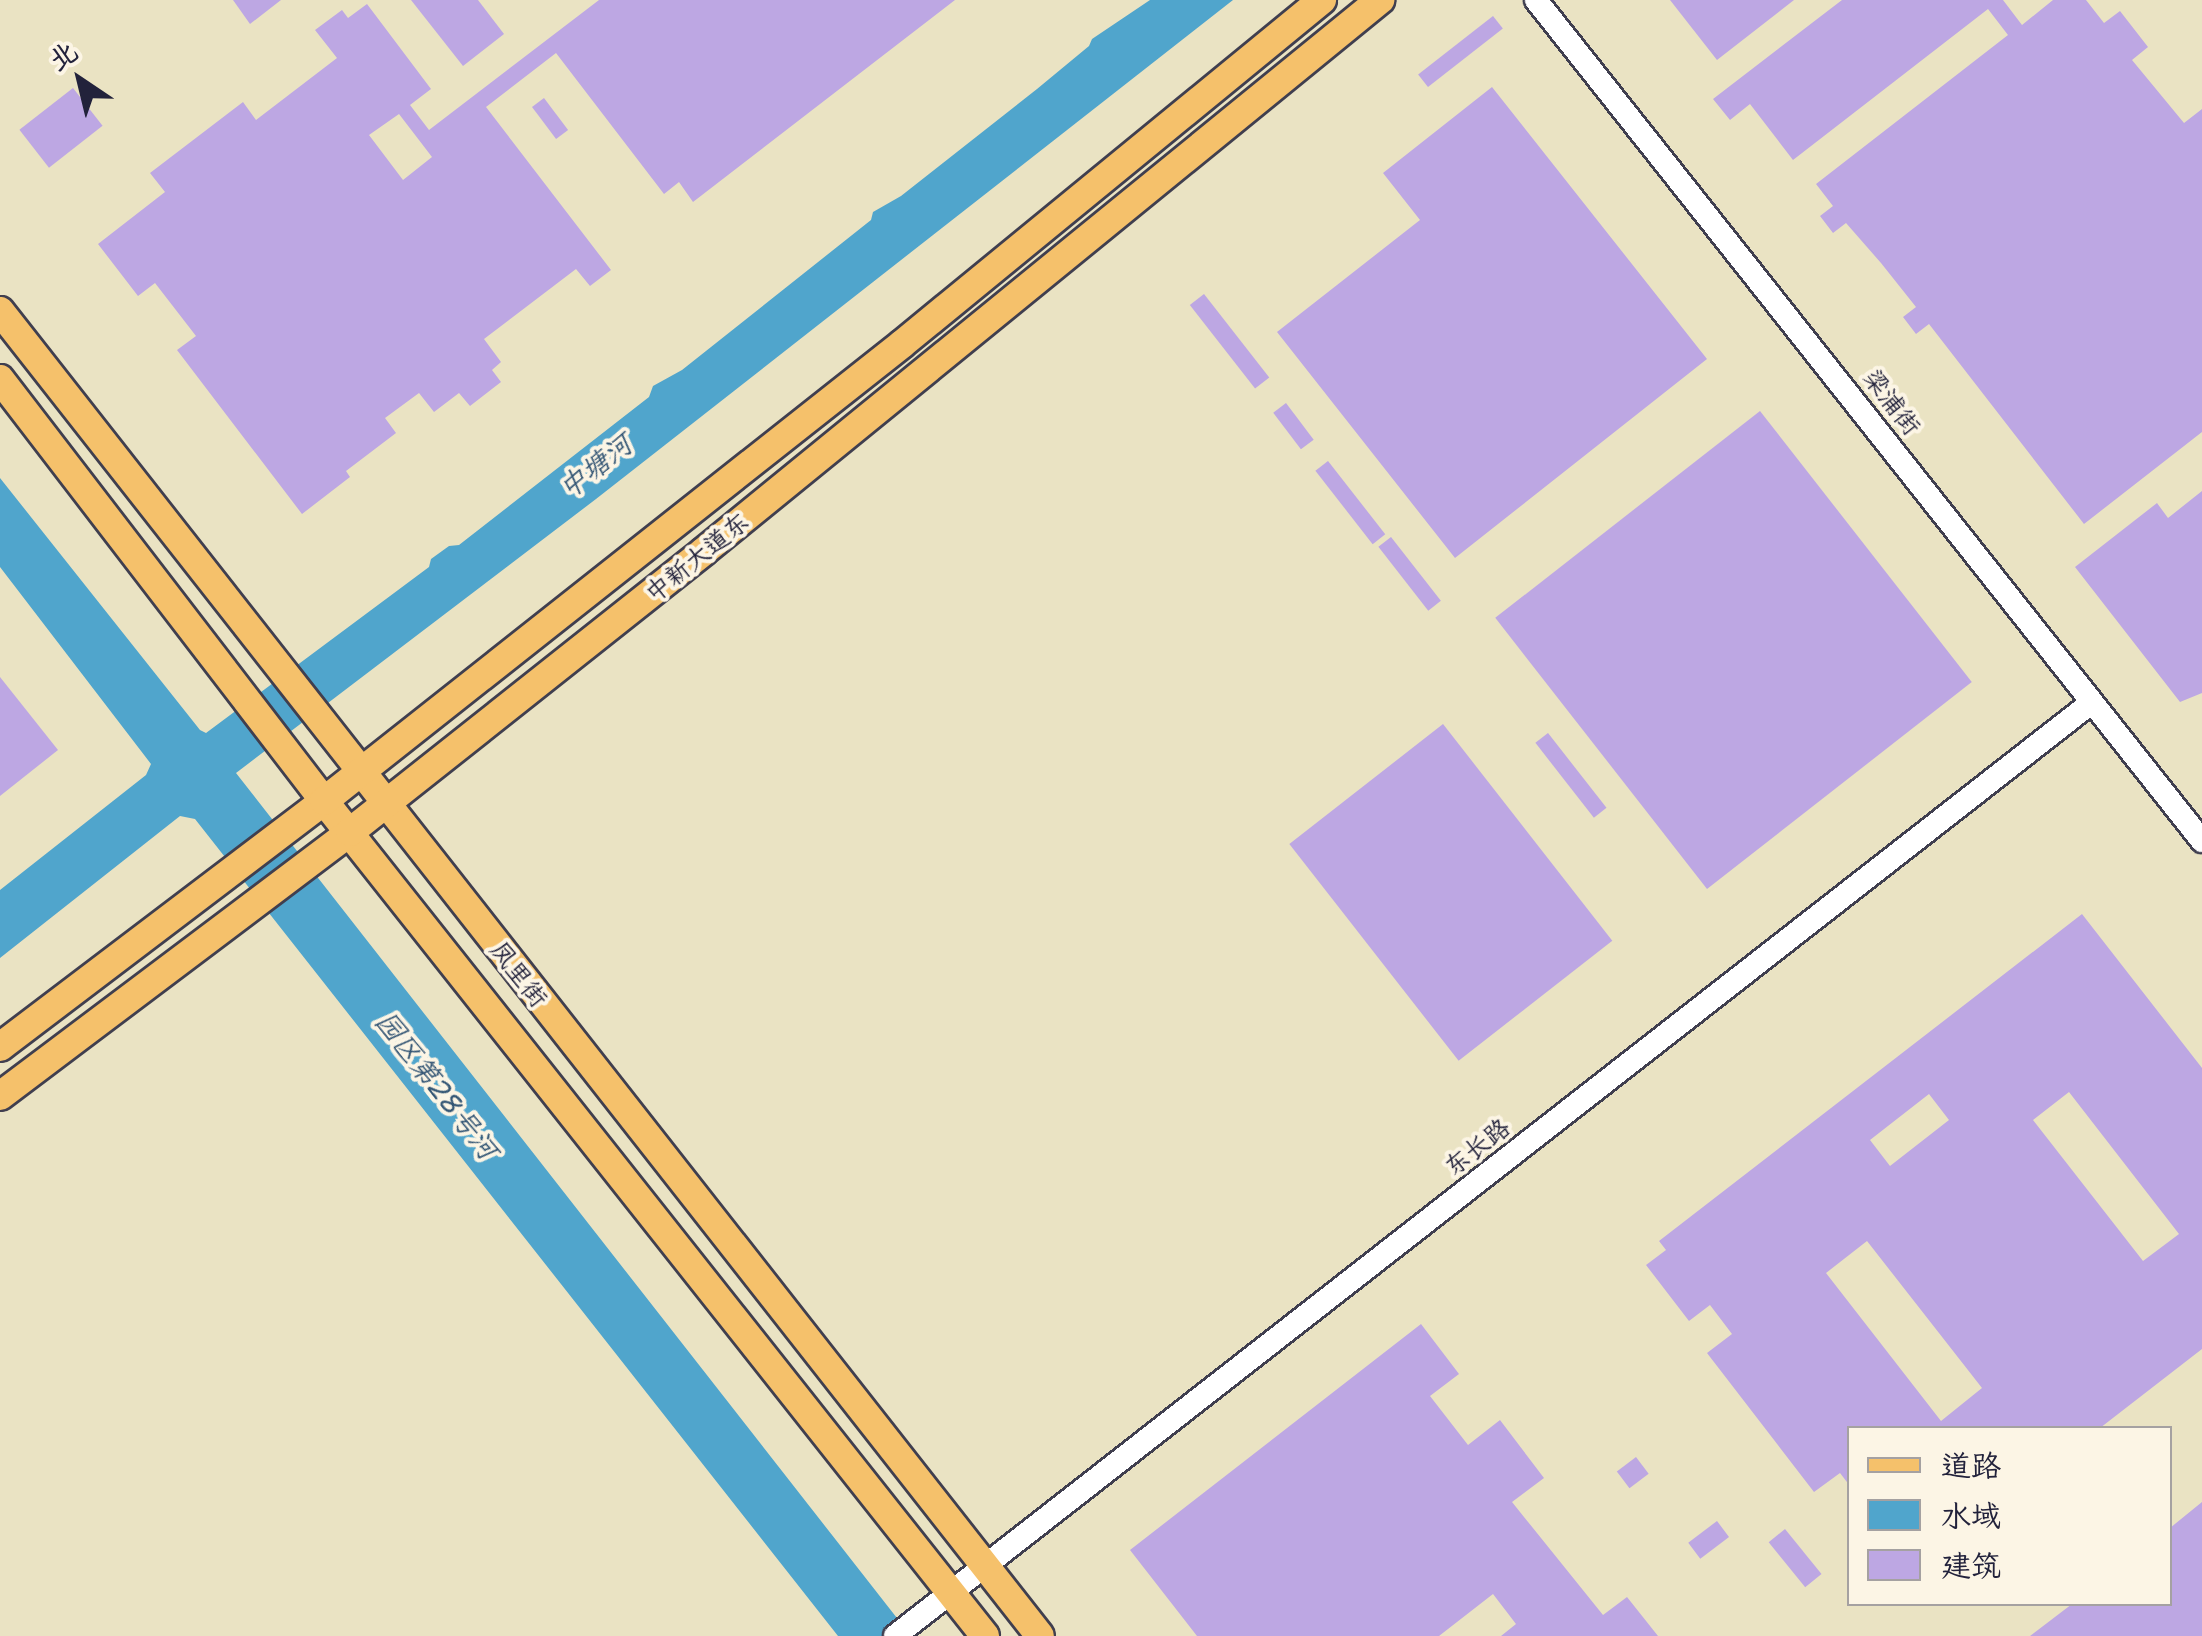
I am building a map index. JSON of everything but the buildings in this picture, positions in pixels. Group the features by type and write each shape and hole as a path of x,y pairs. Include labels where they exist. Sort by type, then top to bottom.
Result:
{"main road":[{"name":"中新大道东","path":"0,1047 324,801 902,344 1322,0"},
{"name":"中新大道东","path":"0,1096 254,900 350,832 719,540 1380,0"},
{"name":"凤里街","path":"0,311 1040,1636"},
{"name":"凤里街","path":"0,380 324,801 985,1636"}],"street":[{"name":"梁浦街","path":"1536,0 2202,841"},
{"name":"东长路","path":"903,1630 2092,702"}],"water":[{"path":"1150,0 1233,0 596,499 236,773 911,1636 838,1636 195,819 180,816 0,958 0,890 146,775 151,764 0,567 0,478 206,733 429,567 431,559 449,546 459,545 649,397 653,386 682,370 871,220 873,212 901,196 1037,89 1089,46 1092,39"}],"water label":[{"name":"中塘河","path":"595,466"},
{"name":"园区第28号河","path":"437,1085"}]}
